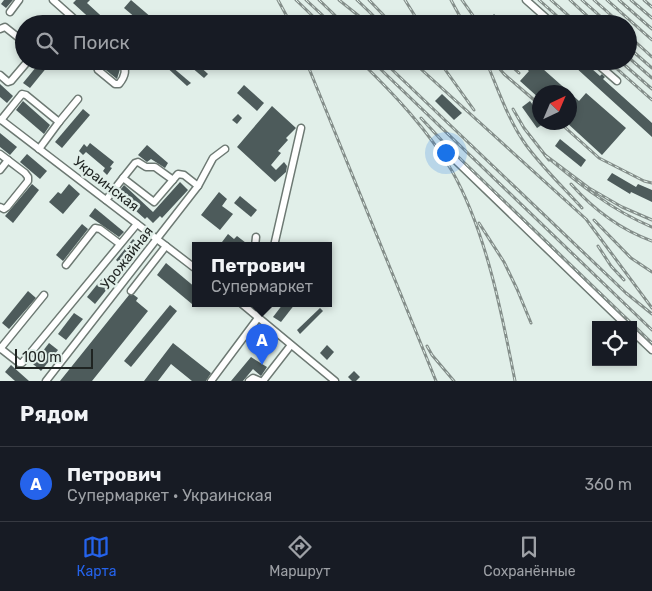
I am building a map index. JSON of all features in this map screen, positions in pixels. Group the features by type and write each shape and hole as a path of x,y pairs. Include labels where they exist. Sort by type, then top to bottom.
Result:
{"street":[{"path":"10,12 20,0"},
{"path":"52,0 70,15"},
{"path":"526,0 543,15"},
{"path":"0,29 5,27 15,35"},
{"path":"0,75 8,82 20,70"},
{"path":"98,70 115,84 119,84 125,70"},
{"path":"604,70 617,82"},
{"path":"0,120 21,95 24,94 59,122"},
{"path":"39,148 78,99"},
{"name":"Украинская","path":"0,120 192,266"},
{"path":"275,242 301,128"},
{"name":"Урожайная","path":"46,381 198,186 213,158 225,149"},
{"path":"0,154 27,175 28,181 7,207 4,209 0,207"},
{"path":"449,154 622,321"},
{"path":"0,170 8,160"},
{"path":"106,200 137,162 146,167 153,166 173,180"},
{"path":"123,178 154,202 178,174 182,174 198,186"},
{"path":"44,295 0,348 19,363 22,363 137,224"},
{"path":"66,265 95,228 100,229 120,244"},
{"path":"255,242 256,237"},
{"path":"131,291 166,246"},
{"path":"245,307 335,381"},
{"path":"211,381 258,318 260,307"},
{"path":"637,336 652,350"},
{"path":"249,381 254,378 261,381 291,345"}],"building":[{"path":"4,0 13,0 6,8 1,4"},
{"path":"76,0 90,0 87,3 100,15 86,15 73,3"},
{"path":"131,0 148,15 132,15 124,8"},
{"path":"34,70 45,70 30,88 23,83"},
{"path":"106,70 120,70 117,79"},
{"path":"170,70 176,70 191,83 187,86"},
{"path":"195,70 204,70 208,74 204,78"},
{"path":"528,70 544,70 561,85 532,85 532,92 520,81 529,71"},
{"path":"578,70 593,70 600,76 602,74 605,77 603,79 652,123 652,137"},
{"path":"0,84 13,96 7,103 0,97"},
{"path":"244,85 264,103 257,111 237,93"},
{"path":"586,93 626,128 602,155 575,130 577,130 577,99 579,101"},
{"path":"442,94 462,113 454,120 435,101"},
{"path":"23,101 50,125 44,134 16,110"},
{"path":"530,101 532,104 532,121 522,107"},
{"path":"272,106 296,128 286,138 288,140 278,151 281,153 271,165 276,170 284,162 287,166 286,172 275,182 237,147"},
{"path":"83,109 90,115 62,148 55,142"},
{"path":"238,114 242,118 237,124 232,120"},
{"path":"0,133 17,147 10,155 0,147"},
{"path":"560,139 586,160 581,167 555,146"},
{"path":"90,143 114,162 107,175 103,171 105,168 86,152 83,155 79,151 84,144 87,147"},
{"path":"147,145 168,163 165,168 151,159 147,162 138,155"},
{"path":"27,154 47,171 40,179 20,162"},
{"path":"612,173 636,187 638,184 652,190 652,202 631,192 630,194 607,180"},
{"path":"180,182 188,190 162,218 160,216 153,223 147,217 145,219 117,194 124,185 153,212"},
{"path":"32,184 39,190 13,223 5,216"},
{"path":"69,184 80,194 63,214 49,202 58,192 61,194"},
{"path":"219,192 227,199 222,206 233,214 220,230 201,215"},
{"path":"240,196 257,210 251,217 234,203"},
{"path":"95,208 124,232 119,237 89,216"},
{"path":"82,224 88,229 63,261 56,255"},
{"path":"228,234 234,239 237,236 245,242 222,242"},
{"path":"133,239 141,246 124,267 116,260"},
{"path":"166,263 192,285 192,304 157,275"},
{"path":"104,276 112,283 95,304 87,297"},
{"path":"28,291 36,298 9,329 2,323"},
{"path":"129,295 134,295 138,298 136,301 148,311 92,381 60,381"},
{"path":"170,305 177,311 131,367 124,361"},
{"path":"281,307 293,307 281,322 273,317"},
{"path":"320,308 323,311 300,334 297,330"},
{"path":"74,313 83,319 66,340 58,334"},
{"path":"49,343 58,350 41,371 33,364"},
{"path":"173,343 211,373 206,381 192,381 171,364 158,381 144,381"},
{"path":"327,345 334,352 327,360 320,353"},
{"path":"251,357 267,367 261,376 253,369 243,381 231,381"},
{"path":"11,365 29,381 15,381 5,372"},
{"path":"354,371 360,377 356,381 352,381 348,377"}],"railway":[{"path":"278,0 286,15"},
{"path":"296,0 312,15"},
{"path":"306,0 322,15"},
{"path":"319,0 335,15"},
{"path":"339,0 358,15"},
{"path":"357,0 373,15"},
{"path":"369,0 383,15"},
{"path":"405,0 414,15"},
{"path":"451,0 459,15"},
{"path":"462,0 473,15"},
{"path":"539,0 556,15"},
{"path":"551,0 568,15"},
{"path":"570,0 586,15"},
{"path":"582,0 599,15"},
{"path":"594,0 611,15"},
{"path":"607,0 624,15"},
{"path":"619,0 636,15"},
{"path":"631,0 652,18"},
{"path":"644,0 652,7"},
{"path":"637,16 652,29"},
{"path":"637,27 652,40"},
{"path":"637,43 652,57"},
{"path":"637,55 652,68"},
{"path":"637,65 652,78"},
{"path":"310,70 436,381"},
{"path":"369,70 398,99 432,141 452,171 464,195 491,273 515,381"},
{"path":"381,70 652,330"},
{"path":"392,70 626,293 652,314"},
{"path":"422,70 586,219 652,308"},
{"path":"445,70 474,110"},
{"path":"490,70 514,125 526,145 582,208"},
{"path":"501,70 532,98"},
{"path":"516,70 519,73"},
{"path":"618,70 652,100"},
{"path":"630,70 652,89"},
{"path":"513,109 524,128 549,160"},
{"path":"421,118 446,145 652,343"},
{"path":"568,130 599,158 644,181 652,183"},
{"path":"652,220 622,207 589,188 545,155 583,186 609,204 652,227"},
{"path":"571,184 608,218 629,231 652,241"},
{"path":"594,220 631,258 652,272"},
{"path":"479,223 504,262 531,323"},
{"path":"598,246 611,266 624,280"},
{"path":"427,346 432,355 454,381"}],"place":[{"name":"Петрович","path":"262,365"}]}
